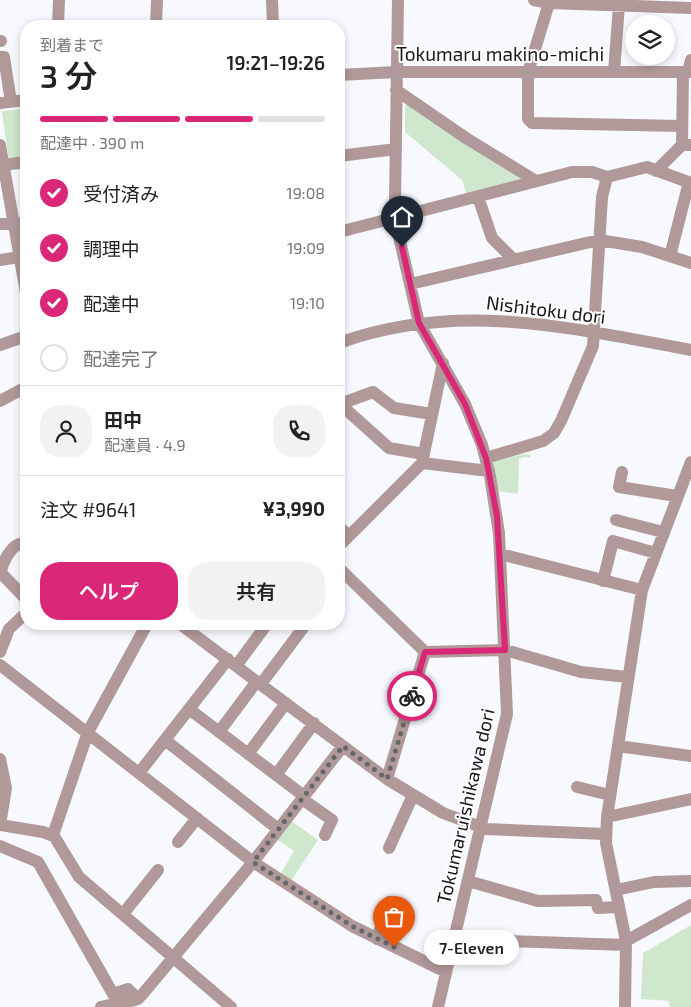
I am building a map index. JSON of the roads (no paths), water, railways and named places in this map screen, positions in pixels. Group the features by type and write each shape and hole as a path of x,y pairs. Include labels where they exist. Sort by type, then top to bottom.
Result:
{"street":[{"path":"58,20 59,0"},
{"path":"156,20 157,0"},
{"path":"272,0 274,20"},
{"name":"Tokumaruishikawa dori","path":"398,0 396,218 419,323 465,404 486,458 497,516 505,650 507,714 438,1007"},
{"path":"534,0 691,8"},
{"path":"550,1 528,72 528,119 532,123 682,126"},
{"path":"614,72 619,5"},
{"path":"0,57 4,57 6,102 20,101"},
{"path":"656,171 686,145 682,126 688,69"},
{"name":"Tokumaru makino-michi","path":"345,75 396,72 614,72 688,69"},
{"path":"396,90 466,138 536,181"},
{"path":"0,145 6,224 20,262"},
{"path":"345,155 396,149"},
{"path":"3,165 20,163"},
{"path":"345,231 578,171 607,177 647,167 690,182 670,256"},
{"path":"486,458 538,443 554,433 561,421 593,346 602,197 607,177"},
{"path":"478,196 492,238 514,260"},
{"path":"6,224 20,223"},
{"path":"410,284 599,240 642,246 691,263"},
{"path":"0,260 19,257"},
{"name":"Nishitoku dori","path":"345,341 371,333 419,323 472,320 516,321 595,332 691,350"},
{"path":"0,345 20,338"},
{"path":"345,539 422,459 443,364"},
{"path":"0,401 20,390"},
{"path":"345,399 373,392 394,408 432,414"},
{"path":"345,408 389,448 422,459 489,471"},
{"path":"625,1007 626,943 606,834 607,817 627,677 642,590 691,462"},
{"path":"622,472 619,487 677,496"},
{"path":"616,520 664,532"},
{"path":"345,533 348,536"},
{"path":"603,581 613,541 656,553"},
{"path":"19,544 15,545 2,564 0,571 20,593"},
{"path":"500,554 642,590"},
{"path":"345,574 425,652 505,650 581,672 627,677"},
{"path":"0,652 9,629 20,619"},
{"path":"53,836 88,732 144,630"},
{"path":"191,630 387,779 442,813 480,828 606,834"},
{"path":"139,773 189,709 262,630"},
{"path":"220,732 301,630"},
{"path":"387,779 425,652"},
{"path":"0,665 253,862 352,926 446,972"},
{"path":"248,754 286,703"},
{"path":"189,709 332,820 325,835"},
{"path":"276,775 314,724"},
{"path":"165,740 278,829"},
{"path":"101,1007 138,998 253,862 343,746"},
{"path":"618,746 691,756"},
{"path":"0,759 6,788 0,825 53,836 76,872 231,1007"},
{"path":"577,787 610,795"},
{"path":"389,848 413,795"},
{"path":"607,817 691,799"},
{"path":"178,842 197,818"},
{"path":"0,846 38,862 113,994 128,990 138,998"},
{"path":"123,914 158,870"},
{"path":"468,880 538,901 596,900 598,908 619,907"},
{"path":"616,890 654,882 691,881"},
{"path":"376,939 389,902"},
{"path":"454,939 626,943 691,904"}],"place":[{"name":"7-Eleven","path":"394,947"}]}
